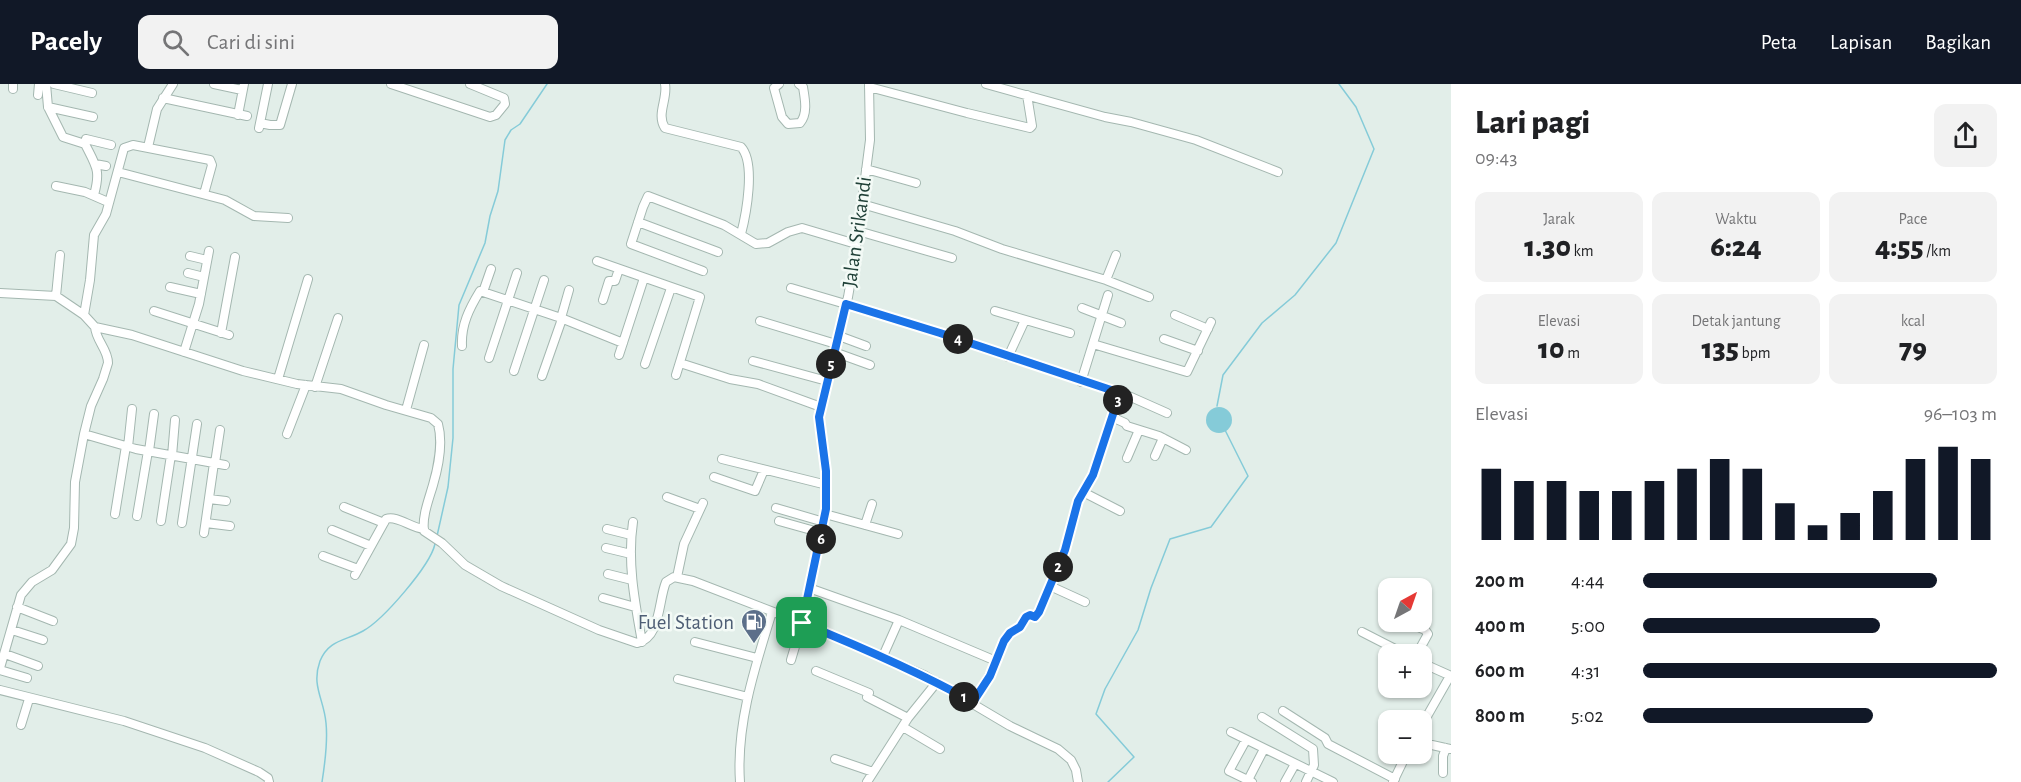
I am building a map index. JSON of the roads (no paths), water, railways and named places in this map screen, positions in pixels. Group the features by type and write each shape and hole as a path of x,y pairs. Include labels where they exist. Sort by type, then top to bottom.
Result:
{"street":[{"path":"38,95 39,84"},
{"path":"46,84 48,107 63,137 85,144 95,164 99,177 94,195"},
{"path":"54,84 92,93"},
{"path":"147,147 157,109 173,84"},
{"path":"214,84 243,87 238,114"},
{"path":"268,84 259,126 280,125 292,84"},
{"path":"391,84 490,117 496,115 505,104 504,98 470,84"},
{"path":"664,84 666,93 661,117 665,128 741,147 746,153 748,193 741,234"},
{"path":"779,84 774,88 782,117 788,124 794,124 800,123 804,117 804,93 803,87 799,84"},
{"path":"986,84 1196,140 1278,171"},
{"path":"869,85 966,113 1030,128 1032,126 1028,95"},
{"name":"Jalan Srikandi","path":"791,660 802,623 825,518 827,485 819,422 846,304 858,231 870,129 869,85"},
{"path":"163,98 248,116"},
{"path":"48,107 93,117"},
{"path":"85,144 86,139 111,145"},
{"path":"84,315 94,235 97,226 106,214 126,146 147,147 211,161 212,165 204,194"},
{"path":"95,164 106,166"},
{"path":"866,169 916,183"},
{"path":"118,172 230,202 254,216 288,218"},
{"path":"56,186 94,195 108,202"},
{"path":"704,271 631,244 645,200 651,196 724,225 748,240 763,245 797,229 808,228 856,244"},
{"path":"862,204 955,231 1002,249 1106,280 1149,297"},
{"path":"638,222 718,252"},
{"path":"858,231 952,258"},
{"path":"184,352 194,324 210,250"},
{"path":"56,296 60,255"},
{"path":"1106,280 1116,255"},
{"path":"190,256 207,260"},
{"path":"153,311 225,334 235,257"},
{"path":"597,261 700,297 676,375"},
{"path":"483,292 491,269"},
{"path":"603,300 609,281 615,281 620,269"},
{"path":"188,273 204,277"},
{"path":"489,358 518,273"},
{"path":"619,355 644,278"},
{"path":"278,379 308,279"},
{"path":"514,371 544,280"},
{"path":"170,287 201,294"},
{"path":"645,364 671,288"},
{"path":"791,288 940,333 1125,395 1167,413"},
{"path":"542,376 562,319 569,290"},
{"path":"462,346 461,332 468,310 480,291 562,319 623,344"},
{"path":"0,298 0,293 56,296 84,315 95,327 97,338 107,356 108,363 84,434 75,482 75,523 70,544 52,570 24,589 0,669 27,678"},
{"path":"1081,382 1108,295"},
{"path":"1082,308 1121,323"},
{"path":"995,311 1070,333"},
{"path":"1093,344 1187,372 1210,326 1175,315"},
{"path":"286,434 310,386 338,318"},
{"path":"1008,357 1025,320"},
{"path":"760,321 836,344 866,346"},
{"path":"95,327 132,335 232,368 310,386 341,389 431,418 438,424 440,430 436,474 428,504 427,533"},
{"path":"1164,339 1198,351"},
{"path":"836,344 870,365"},
{"path":"406,410 424,345"},
{"path":"753,361 827,381"},
{"path":"680,363 730,379 758,384 821,407"},
{"path":"973,702 990,676 1001,646 1010,633 1020,627 1026,617 1030,615 1035,617 1065,550 1073,515 1093,475 1112,417 1125,395"},
{"path":"115,514 132,409"},
{"path":"137,516 154,414"},
{"path":"1112,417 1186,450"},
{"path":"161,521 172,455 175,420"},
{"path":"182,523 197,424"},
{"path":"204,533 220,430"},
{"path":"1127,458 1139,430"},
{"path":"84,434 149,451 225,465"},
{"path":"1155,456 1163,438"},
{"path":"722,459 827,485"},
{"path":"714,477 755,491 764,470"},
{"path":"1083,492 1120,511"},
{"path":"667,497 701,506 684,544 677,577"},
{"path":"209,499 226,501"},
{"path":"865,525 872,504"},
{"path":"344,507 384,523"},
{"path":"776,508 865,525 898,534"},
{"path":"323,556 356,572 384,523 390,517 427,533 442,543 465,565 501,586 598,630 632,642 642,642 650,636 666,582 677,577 693,581 883,656 937,682 1010,726 1062,752 1071,760 1078,782"},
{"path":"779,521 822,533"},
{"path":"633,522 630,536 632,580 642,642"},
{"path":"206,523 230,526"},
{"path":"607,529 630,536"},
{"path":"332,530 371,546"},
{"path":"606,548 631,554"},
{"path":"608,574 632,580"},
{"path":"1050,586 1085,602"},
{"path":"809,588 899,620 996,661"},
{"path":"603,598 636,607"},
{"path":"17,607 53,621"},
{"path":"740,782 738,746 757,658 772,612"},
{"path":"883,656 899,620"},
{"path":"12,630 43,640"},
{"path":"1362,632 1385,644"},
{"path":"695,642 757,658"},
{"path":"5,654 38,666"},
{"path":"1431,710 1450,676 1432,668"},
{"path":"816,671 869,693 867,697 908,718"},
{"path":"678,679 748,697"},
{"path":"867,782 908,718 937,682"},
{"path":"0,690 124,721 184,740 259,772 270,782"},
{"path":"21,724 29,699"},
{"path":"1283,711 1325,738 1328,744 1394,781 1401,764"},
{"path":"1262,717 1311,746 1315,756 1312,771 1306,782"},
{"path":"903,727 940,749"},
{"path":"1231,732 1333,782"},
{"path":"1246,740 1229,771 1250,781 1264,749"},
{"path":"1432,745 1448,749 1443,756 1443,773"},
{"path":"836,759 873,772"},
{"path":"1285,782 1295,764"}],"water":[{"path":"1219,407 1228,411 1232,420 1228,429 1219,433 1210,429 1206,420 1210,411"}],"waterway":[{"path":"437,536 448,487 453,438 453,369 459,305 485,243 498,191 505,140 511,130 520,124 547,84"},
{"path":"1217,406 1223,375 1262,323 1295,295 1336,243 1374,149 1356,107 1339,84"},
{"path":"1108,782 1134,757 1096,714 1105,689 1138,630 1170,539 1211,527 1248,476 1225,430"},
{"path":"322,782 327,730 317,685 320,661 333,644 363,631 382,616 415,578 435,544"}],"place":[{"name":"Fuel Station","path":"754,645"}]}
